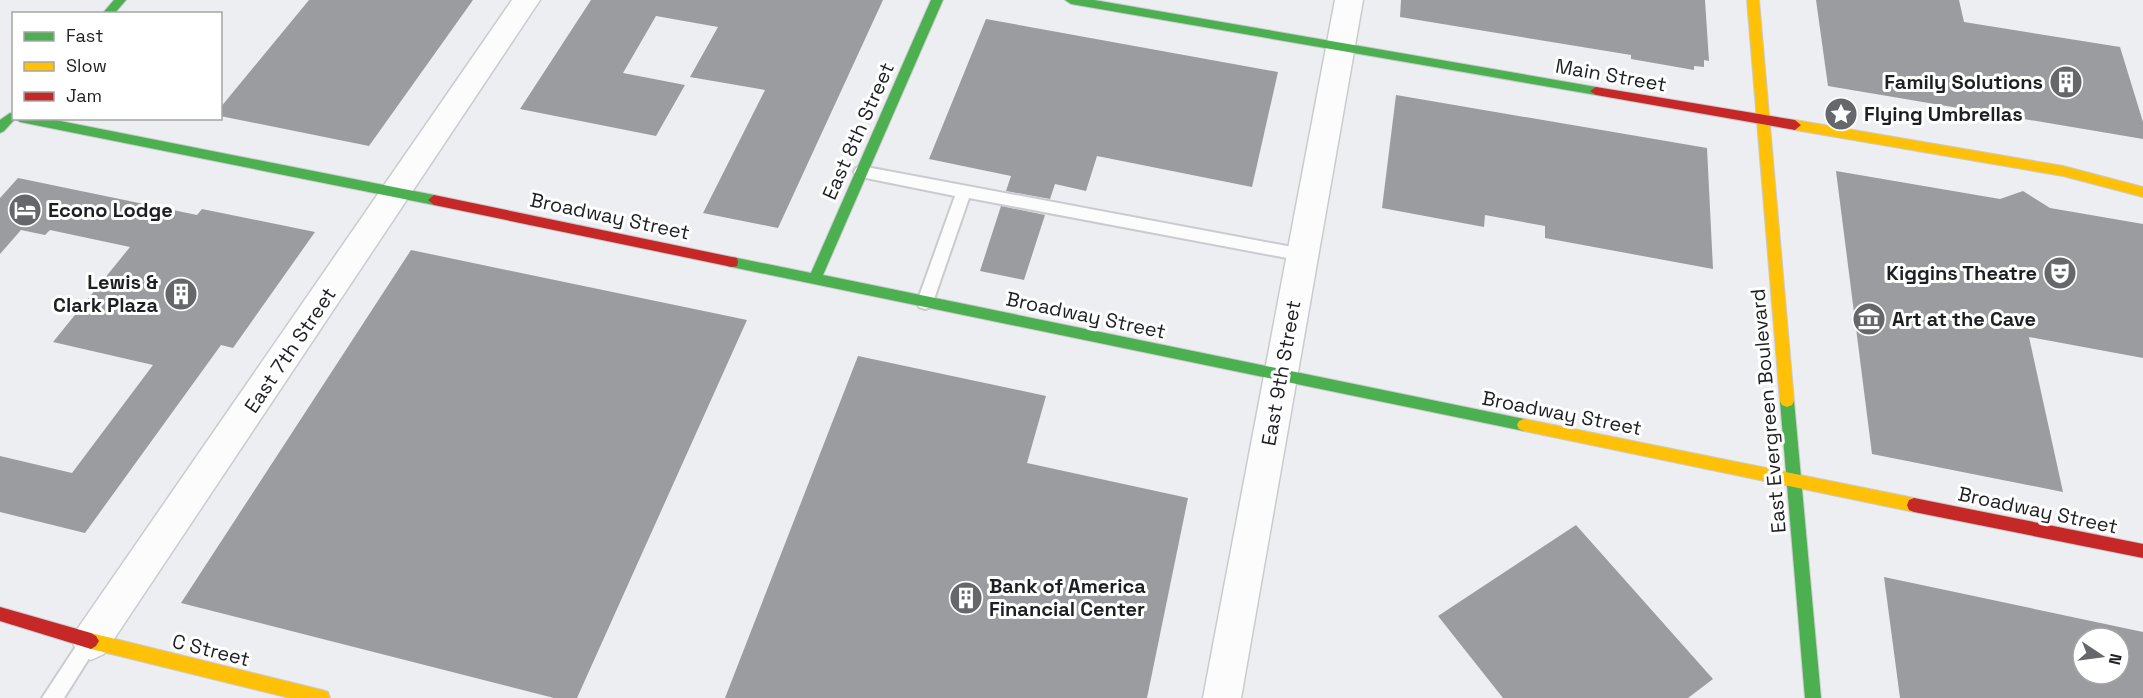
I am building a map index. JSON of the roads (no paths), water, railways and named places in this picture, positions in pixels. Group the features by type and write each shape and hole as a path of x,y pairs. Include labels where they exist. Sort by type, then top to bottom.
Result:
{"main road":[{"path":"109,12 120,0"},
{"name":"East 8th Street","path":"815,279 936,0"},
{"name":"Main Street","path":"1071,0 2062,171 2143,192"},
{"name":"East Evergreen Boulevard","path":"1753,0 1813,698"},
{"path":"0,128 12,118"},
{"name":"Broadway Street","path":"34,120 2143,551"},
{"name":"C Street","path":"0,614 91,640 322,698"}],"street":[{"name":"East 7th Street","path":"91,640 526,0"},
{"name":"East 9th Street","path":"1222,698 1348,0"}],"lane":[{"path":"861,172 1303,255"},
{"path":"925,302 964,191"},
{"name":"East 7th Street","path":"52,698 91,640"}],"place":[{"name":"Family Solutions","path":"2066,82"},
{"name":"Flying Umbrellas","path":"1841,114"},
{"name":"Econo Lodge","path":"25,210"},
{"name":"Kiggins Theatre","path":"2060,273"},
{"name":"Lewis & Clark Plaza","path":"181,294"},
{"name":"Art at the Cave","path":"1869,319"},
{"name":"Bank of America Financial Center","path":"966,598"}]}
